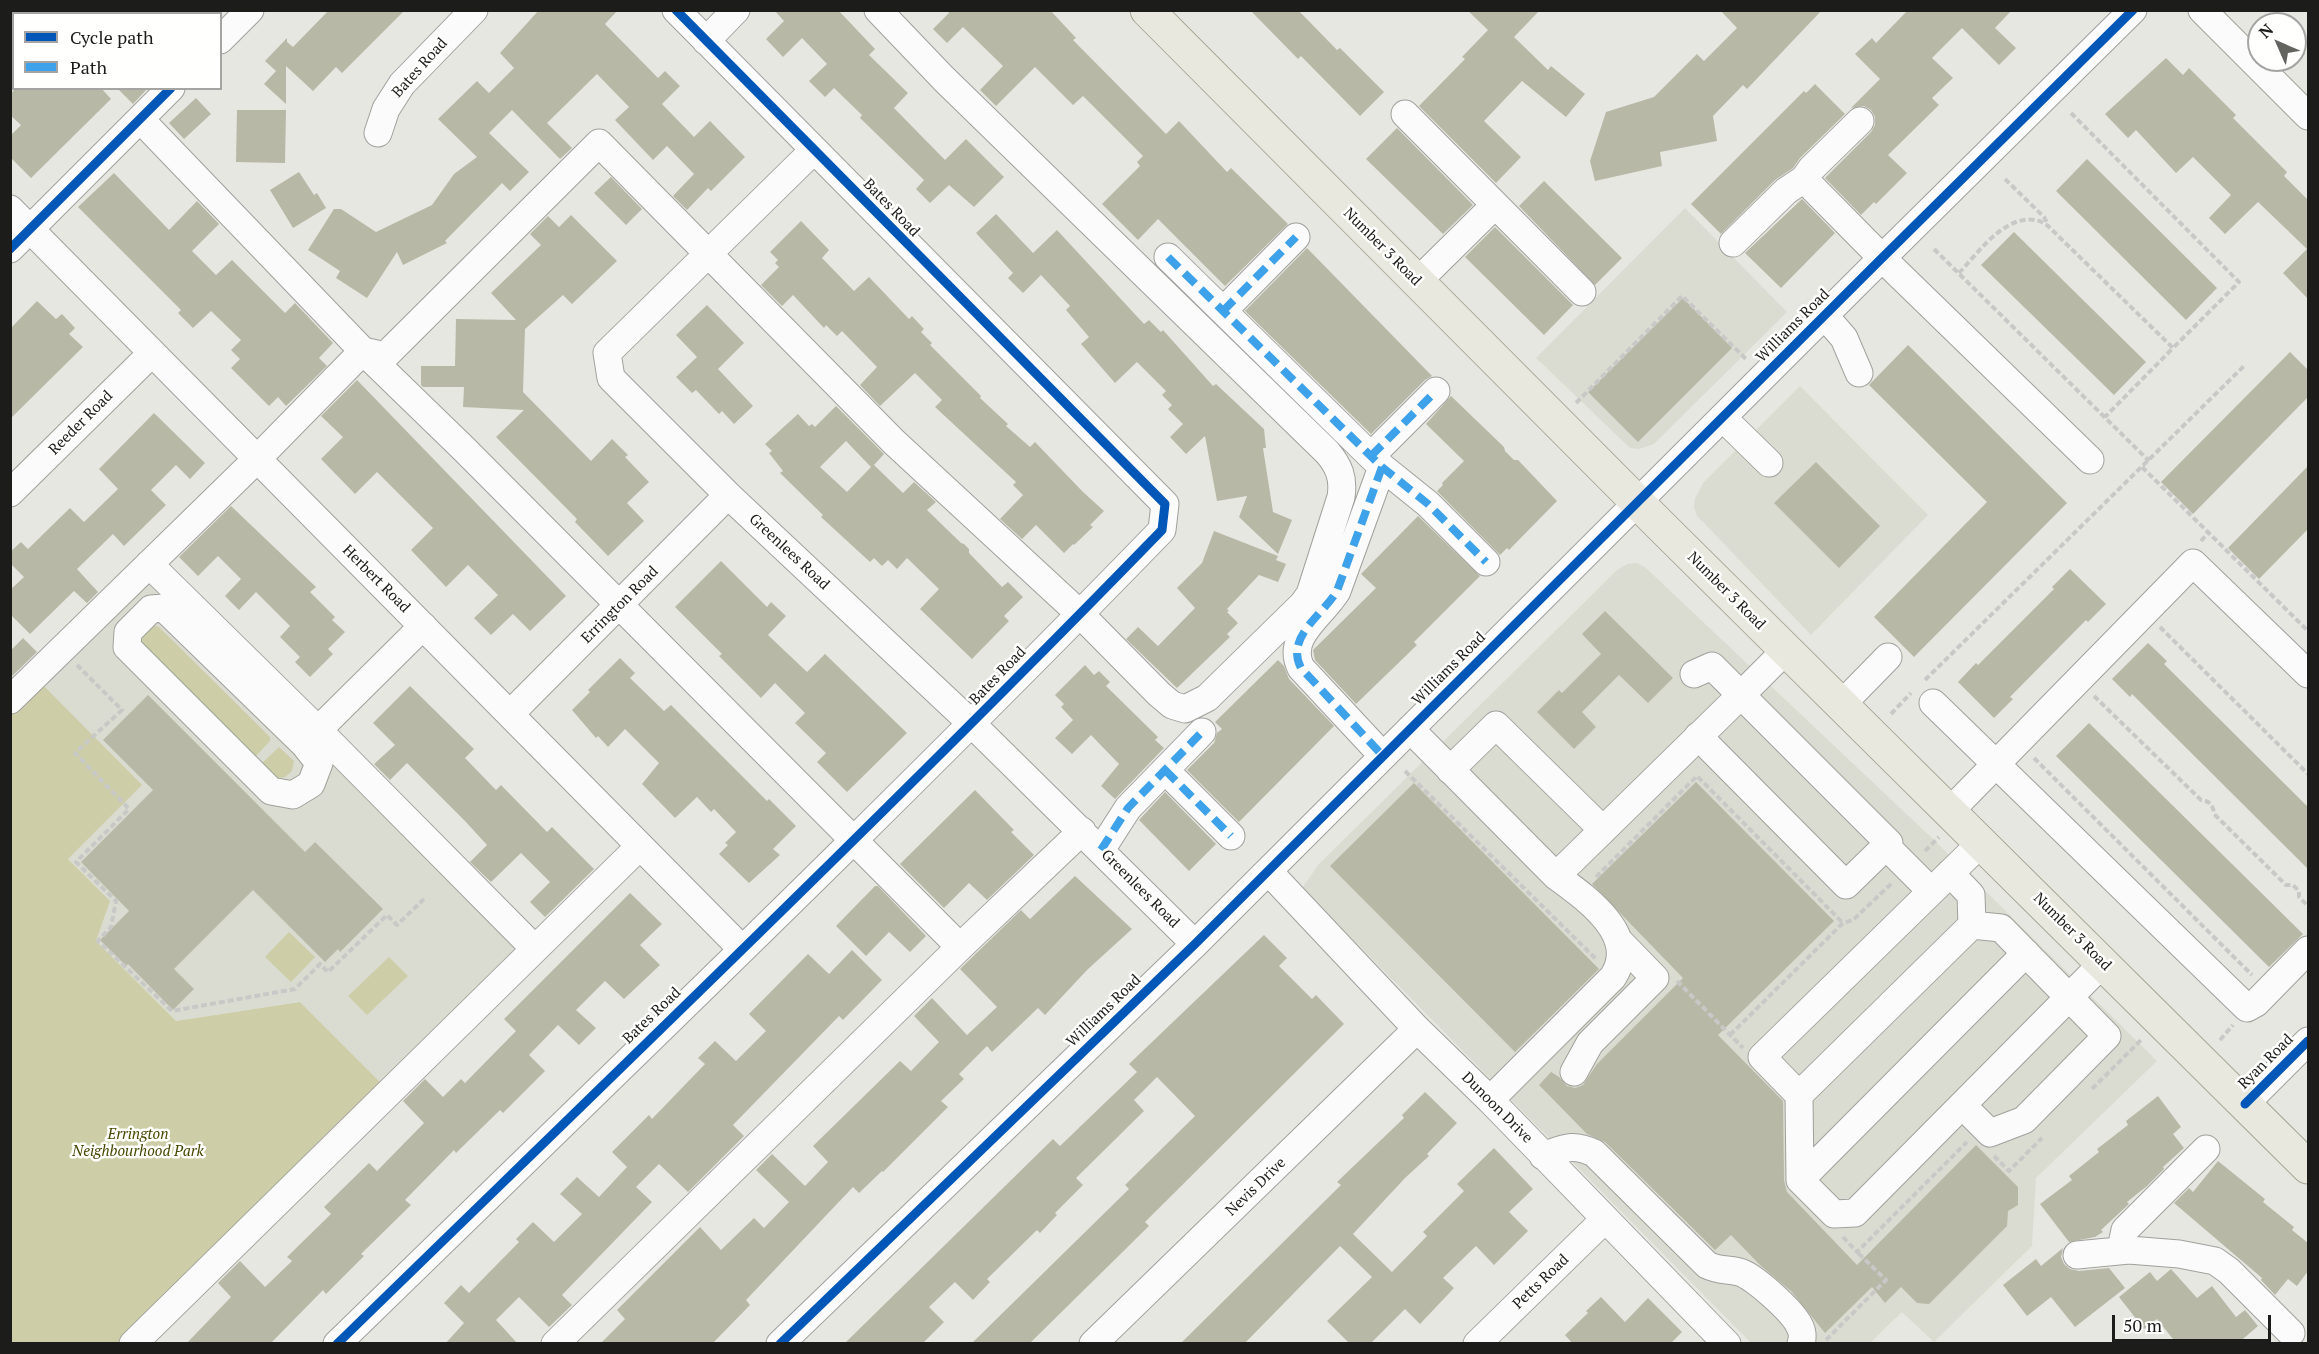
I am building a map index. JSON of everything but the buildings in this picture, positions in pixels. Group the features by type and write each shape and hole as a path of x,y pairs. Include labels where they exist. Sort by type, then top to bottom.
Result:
{"main road":[{"name":"Number 3 Road","path":"1147,10 1841,705 1944,824 1981,843 2308,1167"}],"street":[{"path":"222,38 250,10"},
{"name":"Bates Road","path":"378,134 386,109 402,84 474,10"},
{"name":"Bates Road","path":"337,1344 854,841 1162,530 1165,504 676,10"},
{"path":"706,41 736,10"},
{"path":"363,351 385,356 599,143 894,442 1080,614 1172,705 1185,709 1207,698 1303,604 1310,594 1341,497 1343,484 1340,471 1327,452 944,79 878,10"},
{"name":"Williams Road","path":"780,1344 1195,944 1824,315 2133,10"},
{"path":"2202,10 2308,116"},
{"path":"10,249 169,90"},
{"path":"1405,114 1582,292"},
{"path":"140,119 363,351 463,448 960,947"},
{"path":"1733,243 1786,190 1804,179 1811,169 1860,121"},
{"name":"Greenlees Road","path":"814,150 607,353 611,378 728,495 972,724 1195,944"},
{"path":"1804,179 2090,460"},
{"path":"1417,282 1495,205"},
{"name":"Herbert Road","path":"10,209 742,949"},
{"path":"1223,310 1296,237"},
{"path":"1168,257 1376,461 1428,504 1486,562"},
{"path":"1824,315 1844,338 1859,372"},
{"path":"10,700 257,459 363,351"},
{"name":"Reeder Road","path":"10,493 152,353"},
{"path":"1383,756 1301,668 1296,659 1296,650 1303,632 1336,591 1376,461 1436,391"},
{"path":"1723,418 1769,463"},
{"name":"Errington Road","path":"510,714 728,495"},
{"path":"1944,824 1995,765 2193,563 2308,674"},
{"path":"149,564 311,737 320,763 310,784 293,795 271,791 128,647 128,632 151,609 164,608 311,737 535,949"},
{"path":"311,737 423,626"},
{"path":"1556,876 1786,650"},
{"path":"1841,705 1888,657"},
{"path":"1694,674 1712,666 1889,843 1846,885 1698,736"},
{"path":"1924,691 1995,765 2247,1008 2256,1003 2308,950"},
{"path":"1450,770 1496,725 1603,830"},
{"path":"1410,729 1556,876 1580,894 1611,925 1620,942 1621,960 1613,977 1490,1100"},
{"path":"555,1344 960,947 1091,841 1128,808 1202,732"},
{"path":"1165,770 1231,836"},
{"path":"1800,1095 1762,1058 1981,843"},
{"path":"133,1344 640,846"},
{"path":"1886,846 1940,882 1971,895 1972,925 1800,1095 1800,1180 1834,1214 1855,1213 2103,963"},
{"name":"Dunoon Drive","path":"1268,871 1417,1029 1490,1100 1604,1220 1727,1344"},
{"path":"1962,1106 1990,1133 2024,1120 2107,1036 2001,928 1972,925"},
{"path":"1574,1072 1590,1042 1662,972 1620,942"},
{"path":"1800,1180 2026,953"},
{"name":"Nevis Drive","path":"1093,1344 1417,1029"},
{"name":"Ryan Road","path":"2245,1104 2308,1041"},
{"path":"1543,1156 1580,1146 1594,1153 1707,1265 1717,1271 1740,1272 1757,1280 1799,1324 1803,1335 1801,1344"},
{"path":"2129,1250 2122,1244 2125,1230 2206,1149"},
{"name":"Petts Road","path":"1477,1344 1604,1220"},
{"path":"2077,1255 2129,1250 2179,1254 2220,1263 2293,1331"}],"path":[{"path":"2071,113 2239,282 2105,417"},
{"path":"2005,179 2044,217 2048,225 2173,348"},
{"path":"1959,273 1998,233 2015,221 2036,220 2048,225"},
{"path":"1934,249 2149,461"},
{"path":"1575,403 1682,296 1747,360"},
{"path":"1891,714 1924,691 2245,365"},
{"path":"2142,468 2308,631"},
{"path":"2155,621 2308,774"},
{"path":"61,650 122,710 75,753 129,809 76,862 116,902 111,927 98,941 172,1011 295,989 320,964 328,972 387,915 397,925 424,899"},
{"path":"2087,690 2201,800 2208,801 2213,807 2214,814 2286,885 2293,885 2299,891 2299,897 2308,906"},
{"path":"2027,751 2252,975"},
{"path":"1405,771 1613,977"},
{"path":"1588,885 1697,776 1843,923"},
{"path":"1918,858 1944,824"},
{"path":"1730,1035 1843,923 1853,920 1897,879"},
{"path":"2220,1040 2228,1032"},
{"path":"1822,1344 1886,1280 1857,1252"}],"shaded area":[{"path":"1685,208 1787,312 1654,444 1639,449 1630,448 1536,358"},
{"path":"1800,386 1928,515 1811,635 1697,516 1694,507 1695,498 1704,482"},
{"path":"160,560 531,934 381,1083 300,1002 176,1021 96,941 109,901 68,859 39,681"},
{"path":"1637,563 1646,568 1934,840 2157,1061 2036,1178 2032,1246 1934,1342 1902,1312 1870,1343 1751,1343 1302,888 1319,864 1616,571 1627,564"}],"green space":[{"path":"151,624 159,627 270,737 270,741 256,756 253,756 141,642 140,638"},
{"name":"Errington Neighbourhood Park","path":"39,681 142,785 68,859 110,901 96,941 176,1021 300,1002 381,1083 118,1343 11,1343 10,709"},
{"path":"279,747 294,761 292,771 285,777 277,778 262,763"},
{"path":"289,932 315,957 291,982 265,957"},
{"path":"389,957 408,976 367,1015 348,996"}],"marked path":[{"path":"1223,311 1296,237"},
{"path":"1168,257 1382,467 1428,504 1486,562"},
{"path":"1371,456 1436,391"},
{"path":"1382,467 1337,591 1307,627 1301,637 1297,657 1301,668 1383,756"},
{"path":"1101,850 1128,808 1202,732"},
{"path":"1165,770 1231,836"}],"cycle path":[{"path":"337,1344 856,838 1162,530 1165,504 676,10"},
{"path":"780,1344 1195,944 2133,10"},
{"path":"10,249 169,90"},
{"path":"2245,1104 2308,1041"}]}
